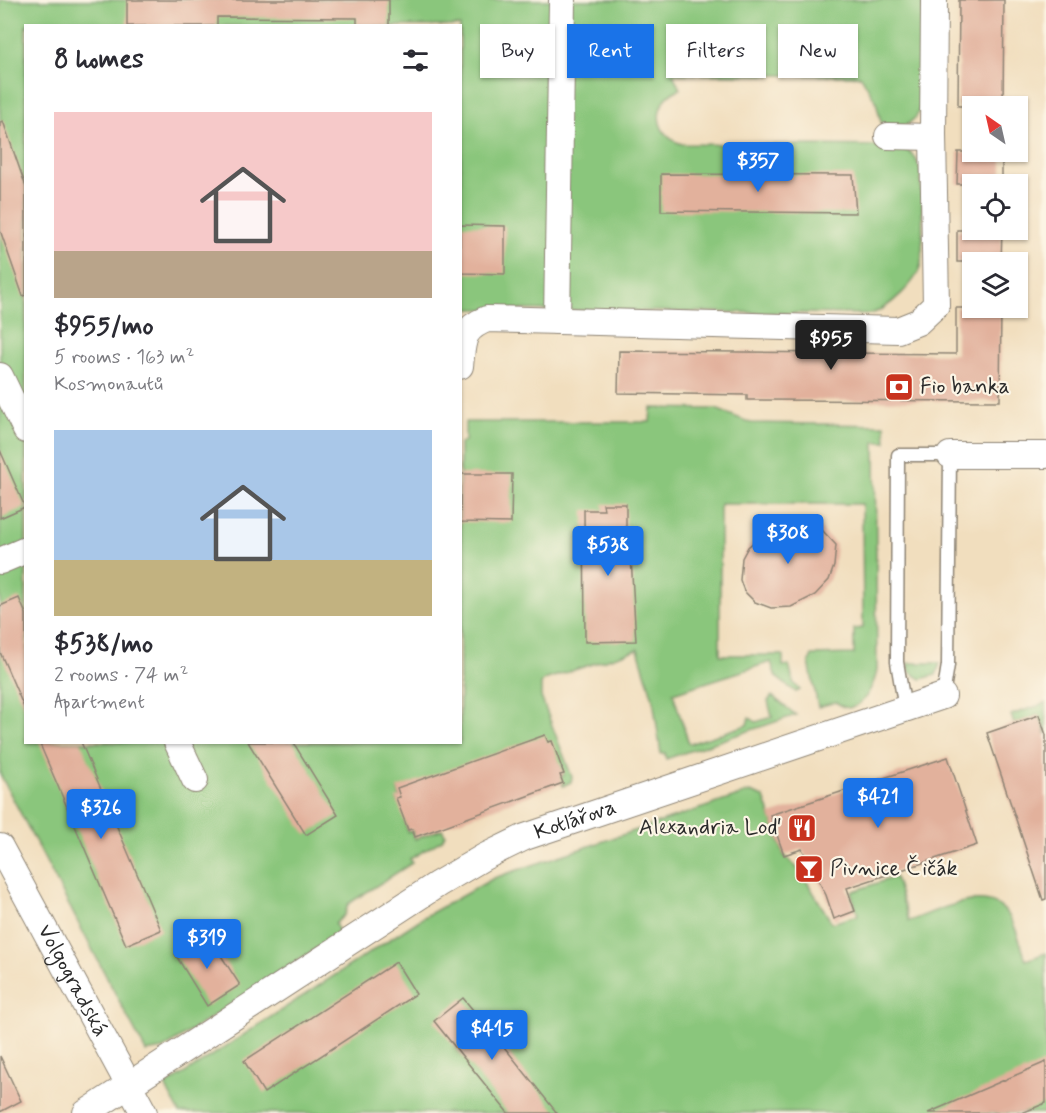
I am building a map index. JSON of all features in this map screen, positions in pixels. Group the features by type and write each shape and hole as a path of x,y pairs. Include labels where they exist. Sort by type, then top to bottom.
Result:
{"street":[{"path":"557,321 562,0"},
{"path":"462,349 463,340 474,324 487,319 898,330 918,322 936,305 933,137 934,0"},
{"path":"888,136 933,137"},
{"path":"0,376 24,426"},
{"path":"950,455 1046,455"},
{"path":"0,561 24,551"},
{"name":"Kotlářova","path":"86,1113 484,857 525,837 943,696"},
{"path":"178,744 195,780"},
{"name":"Volgogradská","path":"0,848 144,1113"}],"lane":[{"path":"906,709 897,662 898,455 950,455"},
{"name":"Kotlářova","path":"943,696 948,665 950,455"}],"green space":[{"path":"0,0 923,0 922,104 916,117 907,125 886,125 881,122 876,102 861,76 858,76 858,24 778,24 778,75 766,75 766,24 666,24 666,78 675,78 680,89 664,101 659,117 661,126 672,140 682,144 895,146 906,150 918,163 921,174 923,230 919,270 902,293 871,314 462,309 462,24 24,24 24,744 462,744 462,443 465,442 465,422 650,422 651,408 716,409 751,423 885,425 886,442 875,442 877,670 872,685 863,700 851,708 836,702 818,707 809,662 812,655 854,654 854,629 863,628 862,504 720,504 720,655 783,655 783,666 789,665 793,682 800,690 796,692 776,677 771,662 673,693 689,744 747,725 749,717 756,722 772,717 768,701 772,696 796,715 666,759 665,753 661,754 653,699 638,649 544,680 541,684 541,697 572,777 571,782 563,786 560,777 564,775 560,765 424,780 398,790 400,798 397,800 408,820 405,822 408,832 412,831 415,839 442,829 445,834 442,840 410,859 412,863 348,904 345,914 335,924 340,933 163,1049 146,1052 0,774"},
{"path":"908,663 940,663 936,675 921,679 910,672"},
{"path":"1046,703 1046,735 1039,715 1014,724 1011,715"},
{"path":"750,792 764,797 784,855 801,872 832,923 858,915 851,892 895,877 909,921 961,903 988,902 1000,906 1009,916 1026,960 1046,953 1046,1113 180,1113 165,1086 424,917 494,878"}],"building":[{"path":"127,0 389,0 389,24 357,24 357,18 217,17 217,24 127,24"},
{"path":"959,0 1004,0 1003,96 962,96 962,106 958,106"},
{"path":"3,121 24,181 23,296 0,230 0,122"},
{"path":"958,152 962,152 962,162 1002,162 1002,174 962,174 962,184 957,184"},
{"path":"661,174 853,175 856,213 661,211"},
{"path":"462,225 505,226 505,274 462,273"},
{"path":"957,230 962,230 962,240 1002,240 1001,252 962,252 962,262 957,262"},
{"path":"956,308 962,308 962,318 1001,318 1000,401 747,400 747,395 618,393 619,351 956,354"},
{"path":"0,450 24,507 0,518"},
{"path":"462,474 512,474 511,523 462,522"},
{"path":"603,504 626,504 626,557 631,557 636,641 585,642 584,510 604,510"},
{"path":"803,522 822,530 836,545 834,566 829,580 815,595 791,607 771,608 755,602 744,591 740,580 742,558 748,547 771,527"},
{"path":"19,598 24,609 24,707 0,652 0,606"},
{"path":"1039,715 1046,735 1046,899 1043,900 987,733"},
{"path":"545,735 548,742 552,741 564,774 560,775 563,783 415,837 412,829 408,830 396,798 400,797 397,788"},
{"path":"40,744 82,744 161,930 126,945"},
{"path":"249,744 294,744 338,815 306,835"},
{"path":"948,757 977,845 847,888 855,911 834,919 826,895 802,849 784,855 770,815"},
{"path":"207,934 240,985 207,1006 175,954"},
{"path":"396,962 416,994 264,1093 244,1061"},
{"path":"463,998 557,1113 508,1113 434,1021"},
{"path":"0,1056 21,1101 0,1112"},
{"path":"1046,1062 1046,1103 1022,1113 928,1113"}],"place":[{"name":"Fio banka","path":"899,387"},
{"name":"Alexandria Loď","path":"802,828"},
{"name":"Pivnice Čičák","path":"809,869"}]}
